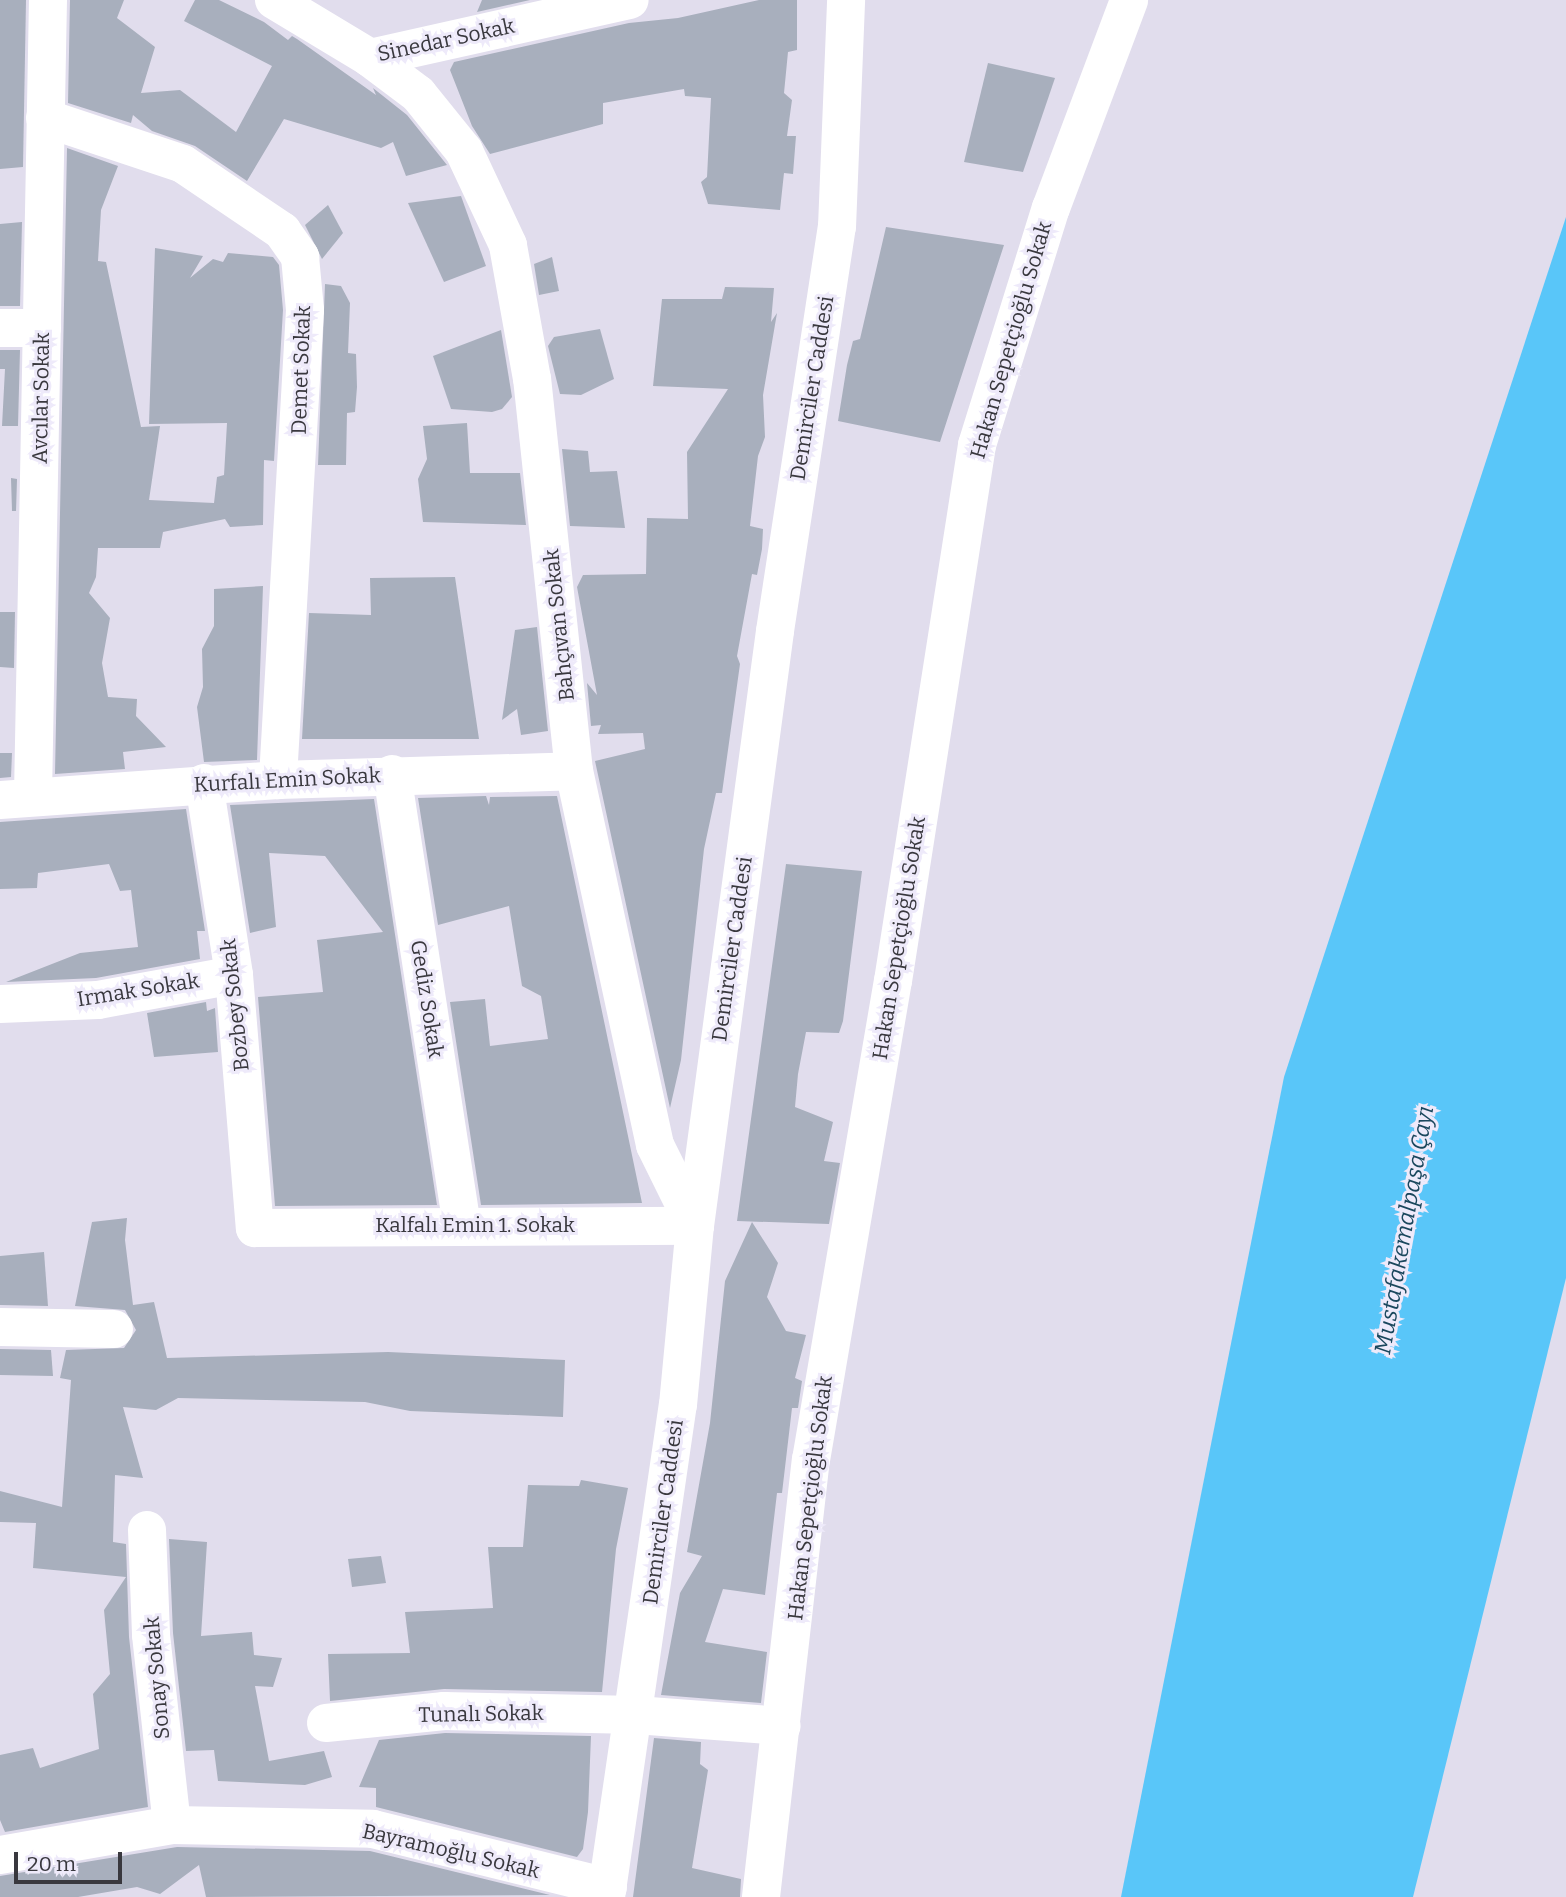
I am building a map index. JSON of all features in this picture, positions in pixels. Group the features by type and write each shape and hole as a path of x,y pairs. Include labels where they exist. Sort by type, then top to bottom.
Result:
{"street":[{"name":"Avcılar Sokak","path":"17,797 42,328 48,0"},
{"name":"Sinedar Sokak","path":"274,0 370,58 631,0"},
{"name":"Demirciler Caddesi","path":"607,1892 636,1714 678,1405 695,1226 775,631 837,227 846,0"},
{"name":"Hakan Sepetçioğlu Sokak","path":"761,1897 811,1460 893,981 978,445 1051,208 1129,0"},
{"name":"Bahçıvan Sokak","path":"370,58 418,94 464,151 508,245 532,379 574,771 655,1145 695,1226"},
{"name":"Demet Sokak","path":"45,118 183,164 282,231 300,257 305,310 278,780"},
{"path":"0,328 42,328"},
{"name":"Kurfalı Emin Sokak","path":"17,797 204,783 392,774 574,771"},
{"name":"Gediz Sokak","path":"392,774 462,1224"},
{"name":"Bozbey Sokak","path":"204,783 234,975 255,1228"},
{"name":"Irmak Sokak","path":"0,1004 98,1000 234,975"},
{"name":"Kalfalı Emin 1. Sokak","path":"255,1228 462,1224 695,1226"},
{"path":"0,1327 114,1329"},
{"name":"Sonay Sokak","path":"147,1530 151,1635 172,1825"},
{"name":"Tunalı Sokak","path":"326,1723 444,1711 636,1714 782,1726"},
{"name":"Bayramoğlu Sokak","path":"0,1855 172,1825 373,1829 607,1892"}],"water":[{"name":"Mustafakemalpaşa Çayı","path":"1566,217 1566,1278 1413,1897 1121,1897 1284,1077"}],"building":[{"path":"0,0 26,0 23,167 0,169"},
{"path":"70,0 124,0 117,18 155,47 141,93 180,90 236,132 272,66 184,21 195,0 219,0 264,22 288,40 292,36 297,39 376,95 373,88 407,115 447,165 406,176 393,142 381,148 284,119 247,181 195,146 152,131 133,115 131,123 68,103"},
{"path":"482,0 530,0 477,12"},
{"path":"759,0 797,0 797,50 788,52 784,93 792,100 787,136 796,136 793,174 784,173 780,210 708,204 701,182 707,177 711,98 685,96 684,89 603,103 603,124 490,154 472,126 450,70 454,62 629,23 678,18"},
{"path":"988,63 1055,78 1023,172 964,162"},
{"path":"67,148 118,166 101,210 98,261 106,262 141,427 160,426 149,500 214,503 217,477 224,475 227,423 149,424 155,248 203,256 190,278 213,259 223,262 228,253 273,257 279,265 283,310 274,461 264,460 263,525 230,527 225,519 163,532 160,548 98,548 96,577 89,593 110,618 102,663 108,697 137,699 136,716 166,747 123,752 125,769 55,774"},
{"path":"461,196 486,266 444,282 408,203"},
{"path":"328,205 343,233 322,259 305,225"},
{"path":"22,222 20,306 0,306 0,224"},
{"path":"886,227 1004,245 940,442 838,421 847,365 853,341 860,339"},
{"path":"552,257 559,291 539,295 534,264"},
{"path":"325,284 341,286 350,303 348,353 356,354 355,412 347,413 346,465 318,465"},
{"path":"725,287 774,288 771,322 777,313 763,395 765,437 758,456 750,526 763,529 762,549 757,575 752,574 737,656 740,664 722,793 716,793 704,849 681,1060 670,1108 595,761 645,749 643,733 598,734 601,725 591,726 587,683 597,695 577,587 583,575 646,574 647,518 688,519 687,452 728,389 653,386 662,299 722,299"},
{"path":"600,329 614,379 581,395 560,394 548,346 554,337"},
{"path":"501,330 512,397 502,409 492,412 451,409 433,356"},
{"path":"0,350 20,350 18,426 2,426 5,369 0,369"},
{"path":"467,423 470,473 520,473 526,525 423,522 418,479 427,459 423,426"},
{"path":"562,449 588,451 590,472 617,471 625,528 570,526"},
{"path":"11,478 17,479 16,511 12,511"},
{"path":"455,577 479,739 302,739 309,613 371,615 370,578"},
{"path":"263,586 257,760 204,762 197,707 203,687 202,649 214,626 214,589"},
{"path":"0,612 15,612 14,668 0,667"},
{"path":"537,627 548,731 521,735 517,709 502,720 515,630"},
{"path":"0,753 12,753 11,777 0,778"},
{"path":"486,796 489,805 490,797 557,796 642,1203 481,1205 450,1002 485,999 490,1046 548,1039 541,996 522,986 509,906 438,925 418,798"},
{"path":"374,799 437,1205 275,1206 258,997 323,992 317,940 383,932 325,856 269,853 276,927 250,933 230,805"},
{"path":"186,809 205,931 197,931 200,959 96,978 6,982 80,953 138,947 131,890 120,891 109,864 38,873 37,888 0,889 0,822"},
{"path":"786,864 862,871 843,1021 839,1033 806,1032 798,1074 795,1107 833,1122 824,1161 840,1163 829,1224 737,1221"},
{"path":"206,1002 207,1011 215,1008 218,1052 154,1057 147,1013"},
{"path":"127,1218 125,1240 133,1305 154,1302 167,1358 388,1352 565,1360 563,1417 410,1411 365,1402 178,1398 156,1410 123,1407 143,1478 115,1475 113,1542 126,1544 129,1637 148,1807 5,1832 0,1820 0,1755 33,1748 40,1768 99,1749 93,1694 110,1674 104,1610 126,1577 33,1568 36,1523 0,1522 0,1491 62,1507 71,1380 60,1378 66,1350 124,1348 136,1330 125,1310 75,1306 92,1222"},
{"path":"752,1222 778,1263 767,1297 786,1331 806,1335 795,1378 802,1381 798,1408 792,1408 782,1493 777,1493 765,1595 723,1589 705,1642 767,1652 761,1703 661,1695 680,1593 702,1556 687,1552 710,1423 725,1281"},
{"path":"44,1252 48,1306 0,1305 0,1256"},
{"path":"0,1349 51,1350 53,1376 0,1375"},
{"path":"581,1480 628,1488 616,1549 602,1692 444,1689 330,1701 328,1654 410,1653 405,1612 493,1608 488,1547 523,1547 528,1485 579,1486"},
{"path":"169,1539 207,1542 201,1636 252,1632 254,1655 282,1658 273,1687 255,1686 269,1761 324,1751 332,1777 305,1785 218,1781 214,1750 186,1751 173,1633"},
{"path":"381,1556 386,1583 352,1587 348,1559"},
{"path":"445,1733 591,1736 588,1812 583,1849 577,1857 376,1807 376,1788 359,1787 379,1740"},
{"path":"654,1738 701,1742 700,1764 708,1770 692,1868 741,1879 740,1897 633,1897"},
{"path":"177,1847 370,1851 550,1895 206,1897 199,1865 160,1894 137,1887 78,1897 0,1897 0,1876"}]}
